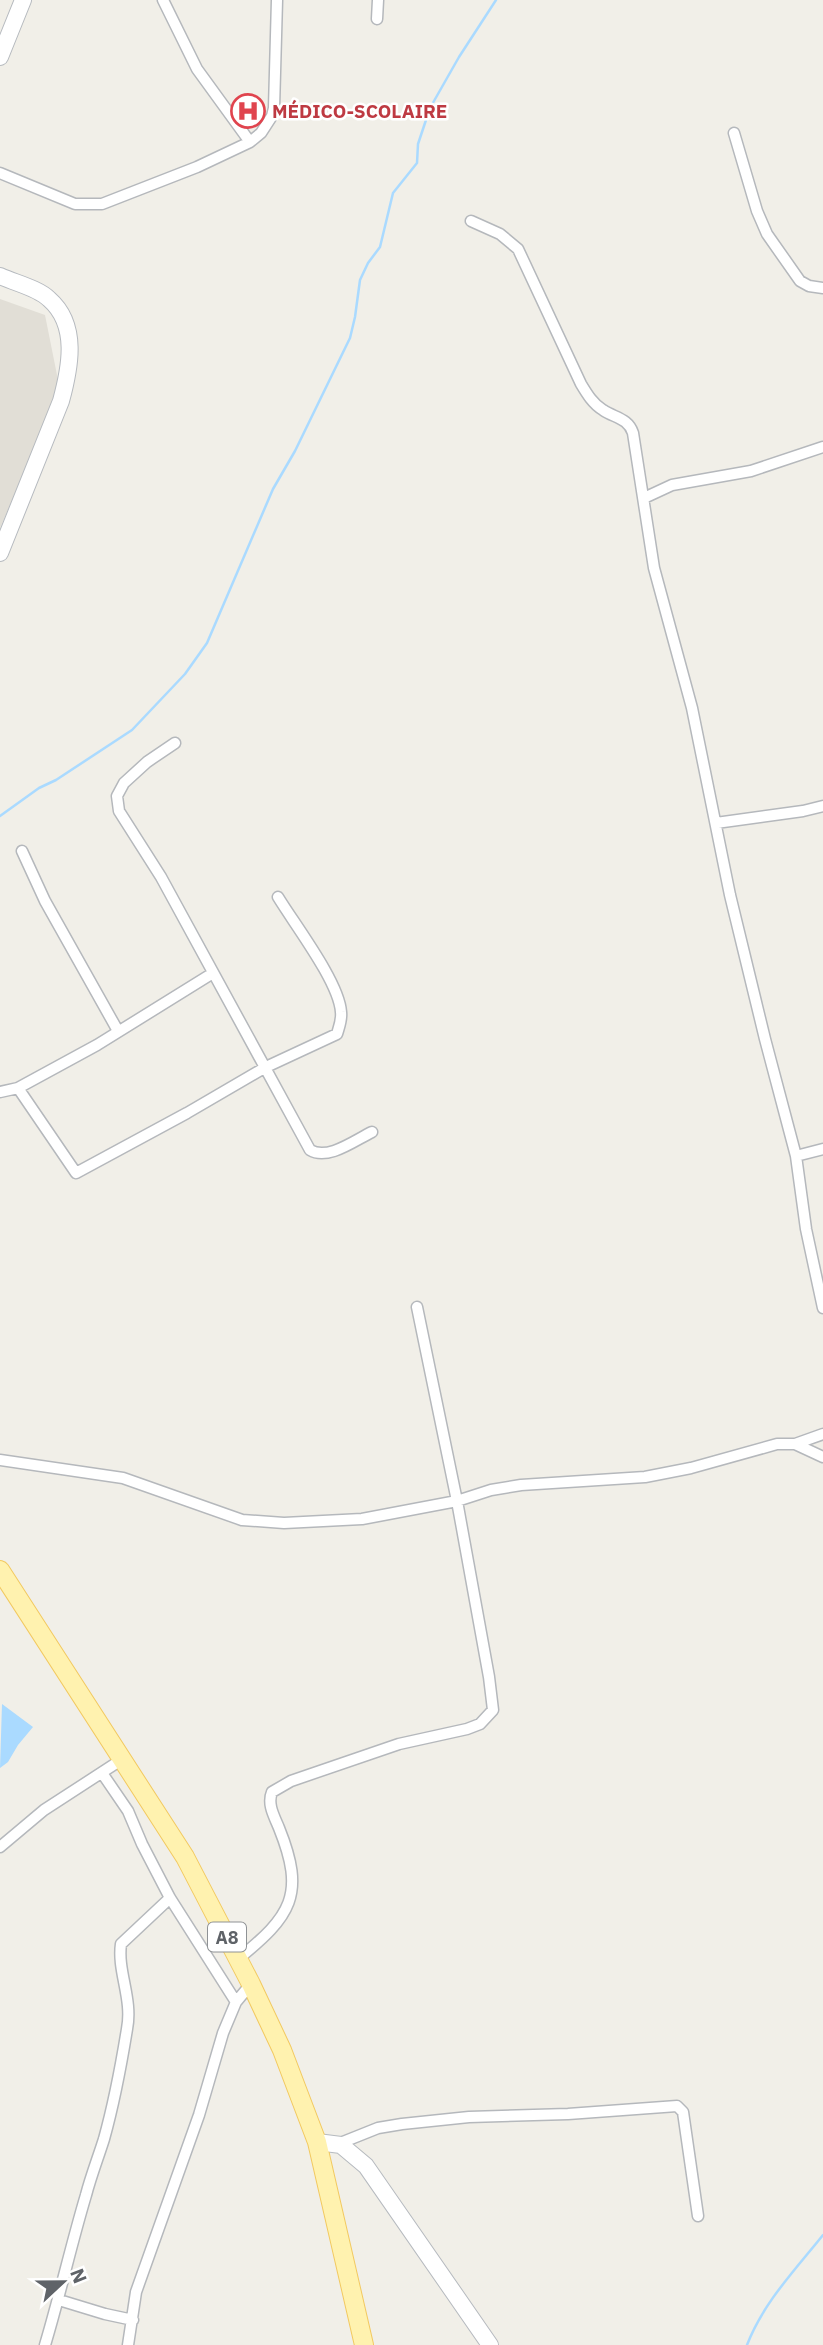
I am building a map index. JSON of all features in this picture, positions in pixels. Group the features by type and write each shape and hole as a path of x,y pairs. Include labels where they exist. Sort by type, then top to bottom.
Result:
{"main road":[{"name":"A8","path":"1,1575 185,1857 251,1984 282,2050 317,2142 363,2345"}],"street":[{"path":"0,57 23,0"},
{"path":"163,0 197,69 250,142"},
{"path":"0,173 75,204 97,205 197,167 250,142 261,133 272,117 274,108 277,0"},
{"path":"377,19 378,0"},
{"path":"734,133 757,211 767,234 800,281 809,286 823,288"},
{"path":"471,220 500,234 518,250 587,394 602,410 625,421 631,428 654,568 692,708 730,895 796,1156 806,1229 823,1308"},
{"path":"0,276 48,297 63,314 70,351 68,376 61,401 0,553"},
{"path":"644,498 665,487 751,471 823,447"},
{"path":"175,743 147,762 120,788 117,804 125,822 161,877 310,1150 328,1154 372,1132"},
{"path":"716,822 823,806"},
{"path":"22,851 45,901 118,1031"},
{"path":"18,1088 76,1173 266,1067 337,1034 341,1016 338,998 278,897"},
{"path":"0,1092 18,1088 213,973"},
{"path":"796,1156 823,1149"},
{"path":"238,1959 267,1936 289,1905 292,1888 289,1856 271,1808 269,1798 272,1792 291,1781 399,1744 467,1729 480,1724 493,1710 457,1501 417,1307"},
{"path":"0,1460 123,1478 229,1516 258,1523 362,1518 457,1501 491,1490 521,1485 645,1477 691,1468 771,1445 795,1444 823,1434"},
{"path":"795,1444 823,1457"},
{"path":"0,1847 44,1810 121,1760"},
{"path":"102,1773 128,1811 170,1898 236,2002"},
{"path":"45,2345 85,2197 104,2139 122,2060 129,1999 121,1944 170,1898"},
{"path":"128,2345 136,2292 199,2115 223,2033 236,2002 251,1984"},
{"path":"338,2144 378,2128 402,2124 468,2117 568,2114 677,2106 683,2112 698,2216"},
{"path":"317,2142 338,2144 353,2152 366,2166 489,2345"},
{"path":"59,2300 133,2320"}],"shaded area":[{"path":"0,299 45,315 60,390 0,528"}],"water":[{"path":"2,1704 33,1727 8,1762 0,1768"}],"waterway":[{"path":"0,816 39,788 56,780 132,730 185,674 207,643 273,489 295,451 350,338 360,280 380,247 393,193 417,163 418,144 430,108 496,0"},
{"path":"747,2345 771,2301 823,2235"}],"place":[{"name":"MÉDICO-SCOLAIRE","path":"248,111"}]}
